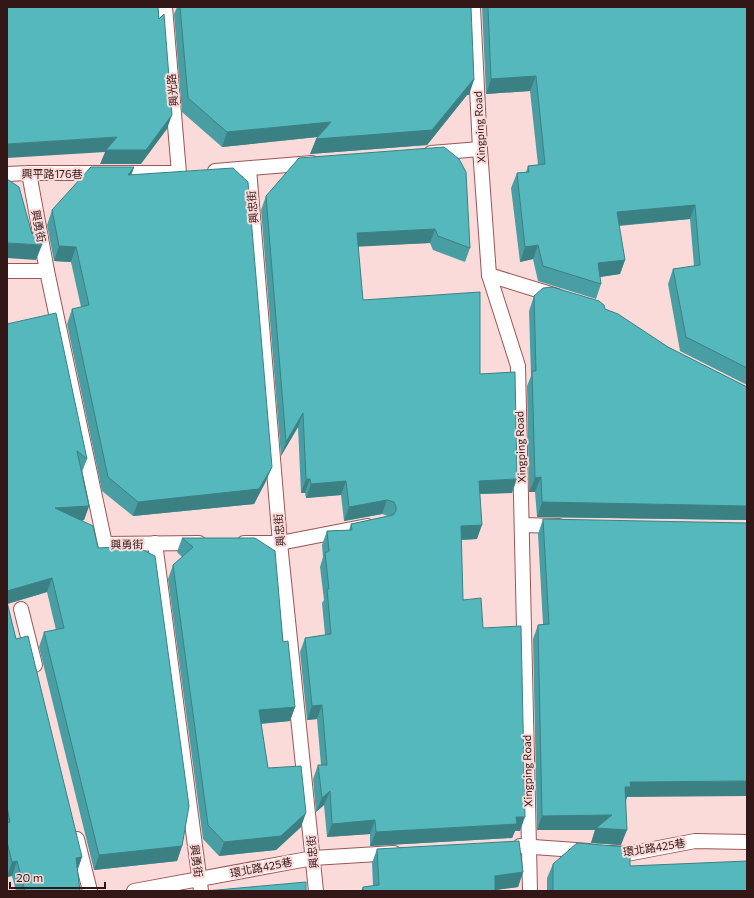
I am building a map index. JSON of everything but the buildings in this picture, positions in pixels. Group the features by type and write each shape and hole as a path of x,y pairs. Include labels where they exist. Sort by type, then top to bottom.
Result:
{"lane":[{"name":"興光路","path":"165,7 179,173"},
{"name":"Xingping Road","path":"473,7 480,149 489,275 518,366 530,891"},
{"path":"418,154 480,149"},
{"name":"興平路176巷","path":"7,174 29,172 179,173 326,162"},
{"name":"興忠街","path":"249,168 280,543 316,891"},
{"name":"興勇街","path":"29,172 47,271 105,544 154,543 200,885"},
{"path":"7,271 47,271"},
{"path":"489,275 568,299"},
{"path":"233,543 280,543 383,522"},
{"path":"522,525 568,526"},
{"path":"154,543 210,543"},
{"path":"21,609 38,678"},
{"path":"73,822 90,891"},
{"name":"環北路425巷","path":"504,847 528,846 627,854 695,841 747,842"},
{"name":"環北路425巷","path":"134,891 200,885 313,858 409,852"}]}
